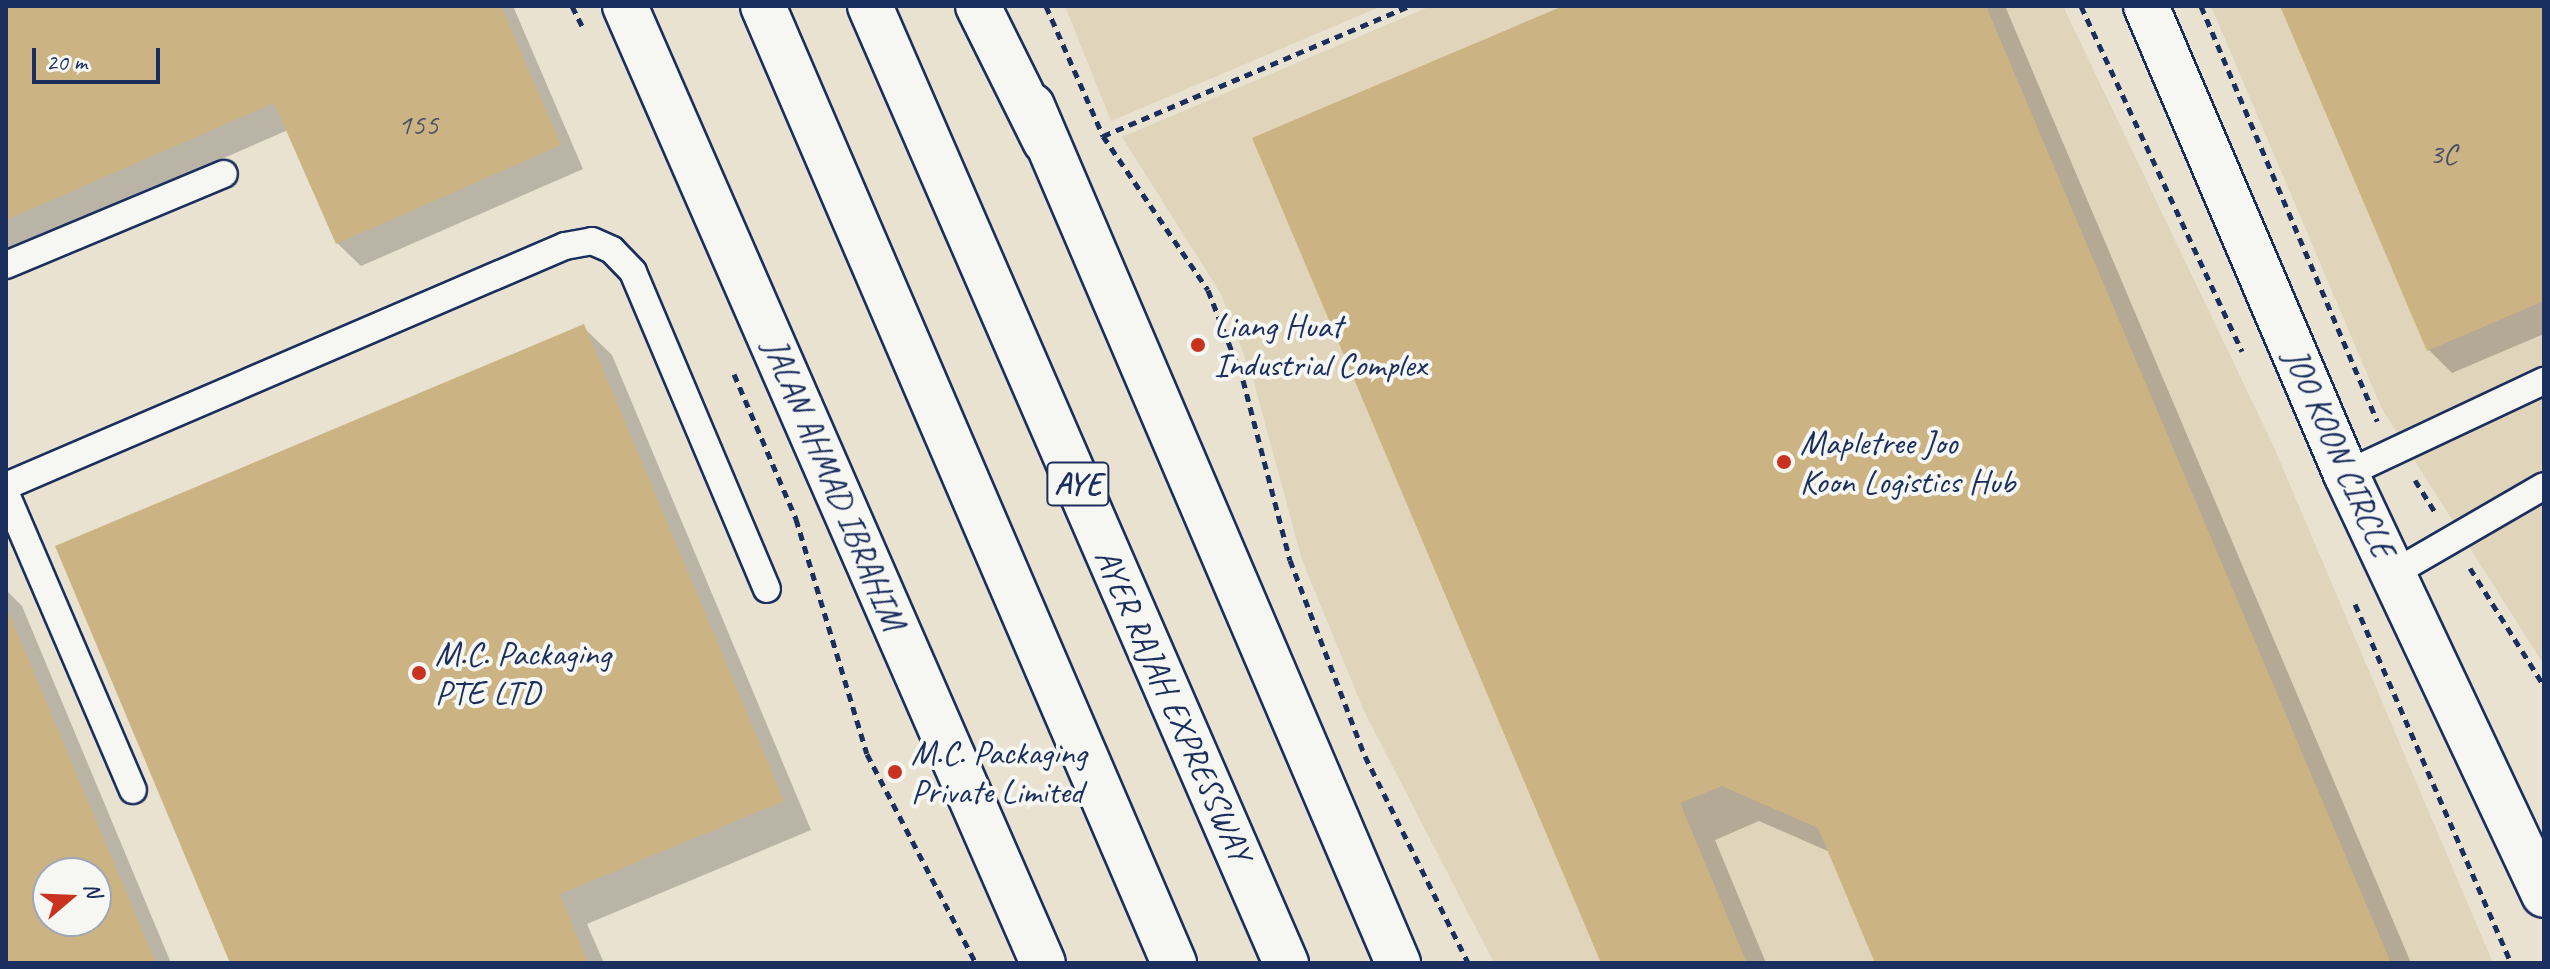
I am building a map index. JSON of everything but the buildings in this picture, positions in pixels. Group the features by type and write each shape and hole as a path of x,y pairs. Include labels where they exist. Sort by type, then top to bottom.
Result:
{"main road":[{"name":"JALAN AHMAD IBRAHIM","path":"625,6 1043,963"},
{"path":"763,6 1174,963"},
{"name":"AYER RAJAH EXPRESSWAY","path":"870,6 1286,963"},
{"path":"978,6 1045,141 1398,963"},
{"path":"997,6 1045,141"},
{"name":"JOO KOON CIRCLE","path":"2146,6 2346,474 2544,895"}],"lane":[{"path":"6,265 224,174"},
{"path":"6,486 551,252 592,241 612,250 633,272 767,589"},
{"path":"2346,474 2544,381"},
{"path":"2394,573 2544,486"},
{"path":"6,494 133,790"}],"path":[{"path":"572,6 587,34"},
{"path":"1046,6 1103,136 1208,290 1243,380 1290,560 1354,728 1468,963"},
{"path":"1103,136 1409,6"},
{"path":"2201,6 2370,410 2544,686"},
{"path":"729,362 796,519 867,754 976,963"}],"shaded area":[{"path":"1065,6 1382,6 1111,121"},
{"name":"Mapletree Joo Koon Logistics Hub","path":"1431,6 2063,6 2273,445 2493,963 1494,963 1364,711 1302,560 1253,379 1221,294 1122,137"},
{"path":"2211,6 2544,6 2544,665 2382,409"}],"place":[{"name":"Liang Huat Industrial Complex","path":"1198,345"},
{"name":"Mapletree Joo Koon Logistics Hub","path":"1784,462"},
{"name":"M.C. Packaging PTE LTD","path":"419,673"},
{"name":"M.C. Packaging Private Limited","path":"895,772"}]}
